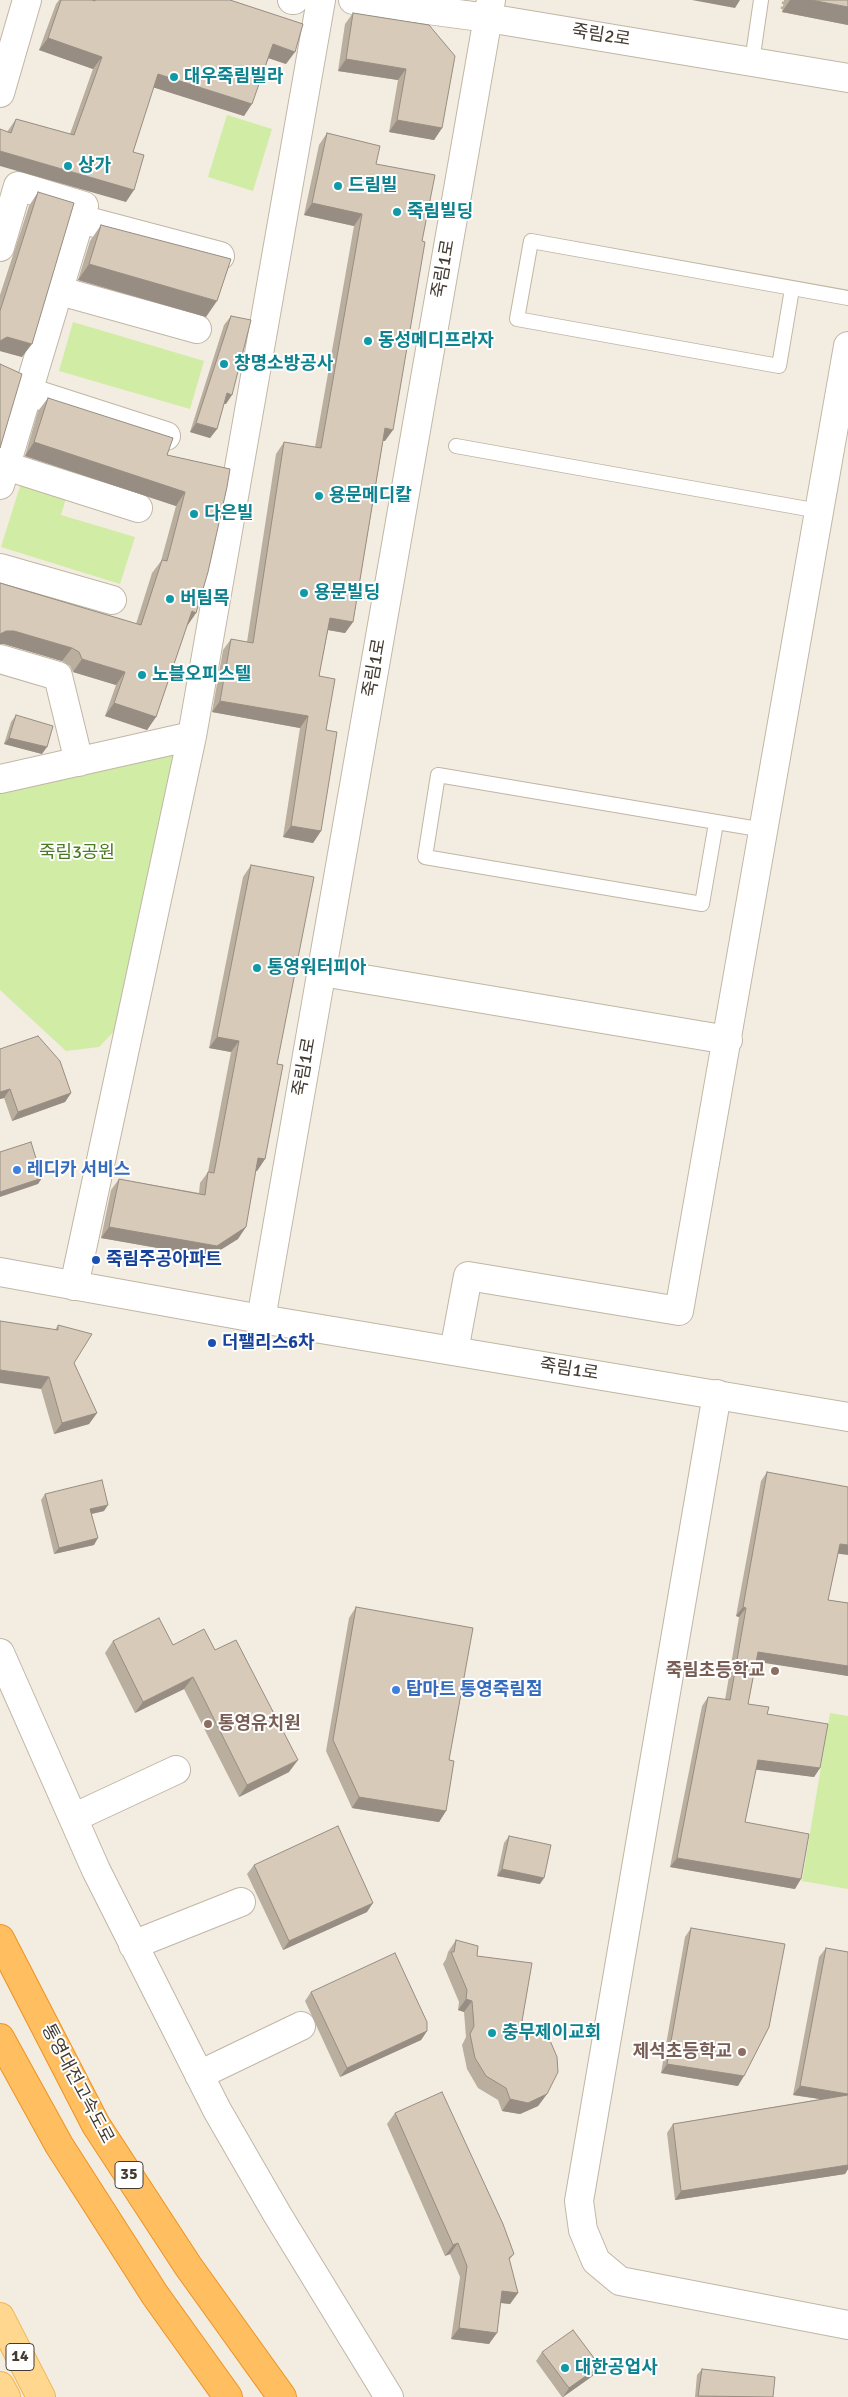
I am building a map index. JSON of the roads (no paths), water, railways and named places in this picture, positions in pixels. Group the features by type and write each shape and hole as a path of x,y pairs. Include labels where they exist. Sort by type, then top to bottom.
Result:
{"highway":[{"name":"통영대전고속도로","path":"0,1939 96,2125 188,2266 282,2397"},
{"name":"35","path":"0,2038 59,2145 156,2295 228,2397"}],"main road":[{"name":"14","path":"0,2317 41,2397"},
{"name":"14","path":"0,2386 6,2397"}],"street":[{"path":"0,93 27,0"},
{"path":"74,1286 192,736 321,0"},
{"name":"죽림2로","path":"353,0 489,9 752,62 848,78"},
{"name":"죽림1로","path":"261,1319 489,9"},
{"path":"0,247 18,186 84,206 60,291 24,379 3,476 138,508"},
{"path":"80,219 220,256"},
{"path":"60,291 197,329"},
{"path":"454,1351 468,1276 679,1311 728,1040 848,346"},
{"path":"24,379 166,436"},
{"path":"0,568 112,600"},
{"path":"0,659 58,676 79,762"},
{"path":"0,779 192,736"},
{"path":"322,972 728,1040"},
{"name":"죽림1로","path":"0,1272 261,1319 848,1417"},
{"path":"717,1394 579,2200 583,2230 596,2261 620,2281 848,2324"},
{"path":"0,1653 73,1818 133,1945 199,2075 277,2214 389,2397"},
{"path":"73,1818 176,1770"},
{"path":"133,1945 241,1902"},
{"path":"199,2075 301,2026"}],"lane":[{"path":"752,62 761,0"},
{"path":"792,289 779,366 516,320 531,241 848,298"},
{"path":"456,446 819,511"},
{"path":"716,823 702,904 425,857 438,775 764,830"}],"place":[{"name":"대우죽림빌라","path":"174,77"},
{"name":"상가","path":"68,166"},
{"name":"드림빌","path":"338,186"},
{"name":"죽림빌딩","path":"397,212"},
{"name":"동성메디프라자","path":"368,341"},
{"name":"창명소방공사","path":"224,364"},
{"name":"용문메디칼","path":"319,496"},
{"name":"다은빌","path":"194,514"},
{"name":"용문빌딩","path":"304,593"},
{"name":"버팀목","path":"170,599"},
{"name":"노블오피스텔","path":"142,675"},
{"name":"통영워터피아","path":"257,968"},
{"name":"레디카 서비스","path":"17,1170"},
{"name":"죽림주공아파트","path":"96,1260"},
{"name":"더팰리스6차","path":"212,1343"},
{"name":"죽림초등학교","path":"775,1671"},
{"name":"탑마트 통영죽림점","path":"396,1690"},
{"name":"통영유치원","path":"208,1724"},
{"name":"충무제이교회","path":"492,2033"},
{"name":"제석초등학교","path":"742,2052"},
{"name":"대한공업사","path":"565,2368"}],"park label":[{"name":"죽림3공원","path":"77,853"}]}
